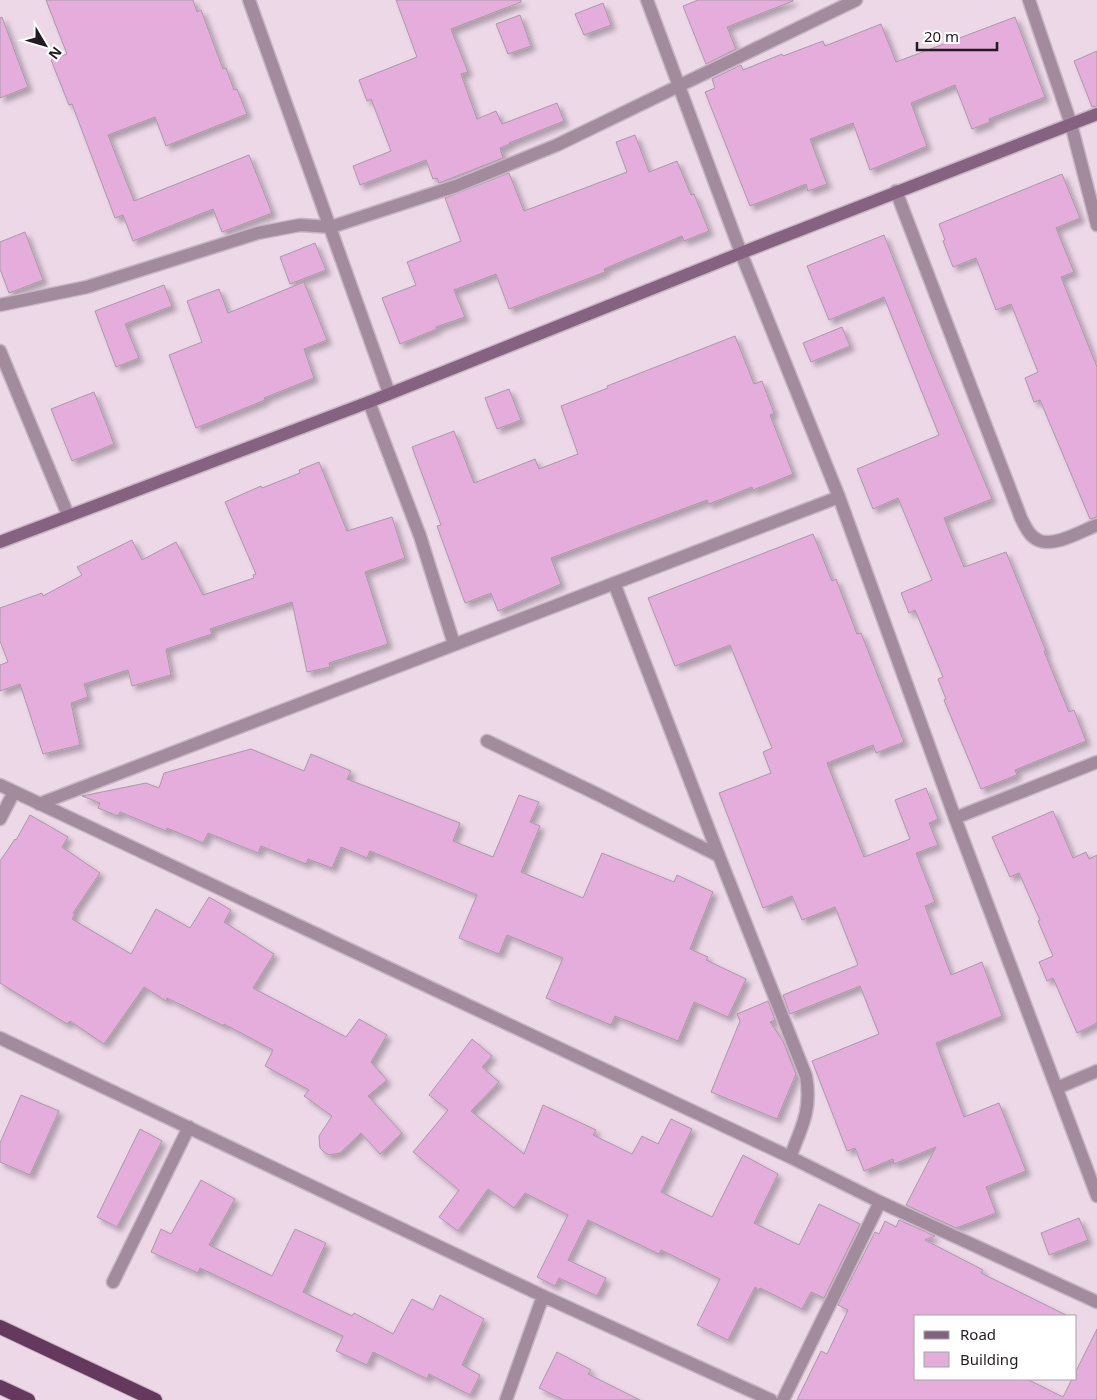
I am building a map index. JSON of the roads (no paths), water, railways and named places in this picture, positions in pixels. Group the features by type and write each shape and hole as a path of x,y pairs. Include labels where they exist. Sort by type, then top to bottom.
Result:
{"highway":[{"path":"0,1327 155,1400"},
{"path":"0,1387 28,1400"}],"main road":[{"path":"0,542 369,402 389,392 896,191 1097,114"}],"street":[{"path":"249,0 389,392"},
{"path":"647,0 741,253 839,497 955,818 1097,1196"},
{"path":"0,305 87,287 258,233 300,225 331,227 456,186 557,145 856,0"},
{"path":"1029,0 1071,124 1097,225"},
{"path":"896,191 1021,518 1028,531 1038,540 1048,542 1064,539 1097,525"},
{"path":"0,351 68,515"},
{"path":"369,402 420,536 454,644"},
{"path":"39,804 839,497"},
{"path":"614,583 806,1076 808,1089 806,1116 790,1157"},
{"path":"487,741 719,856"},
{"path":"955,818 1097,762"},
{"path":"0,785 790,1157 880,1202 1097,1302"},
{"path":"0,819 14,792"},
{"path":"0,1038 543,1296 771,1400"},
{"path":"1057,1088 1097,1071"},
{"path":"113,1282 189,1127"},
{"path":"783,1400 880,1202"},
{"path":"506,1400 543,1296"}]}
